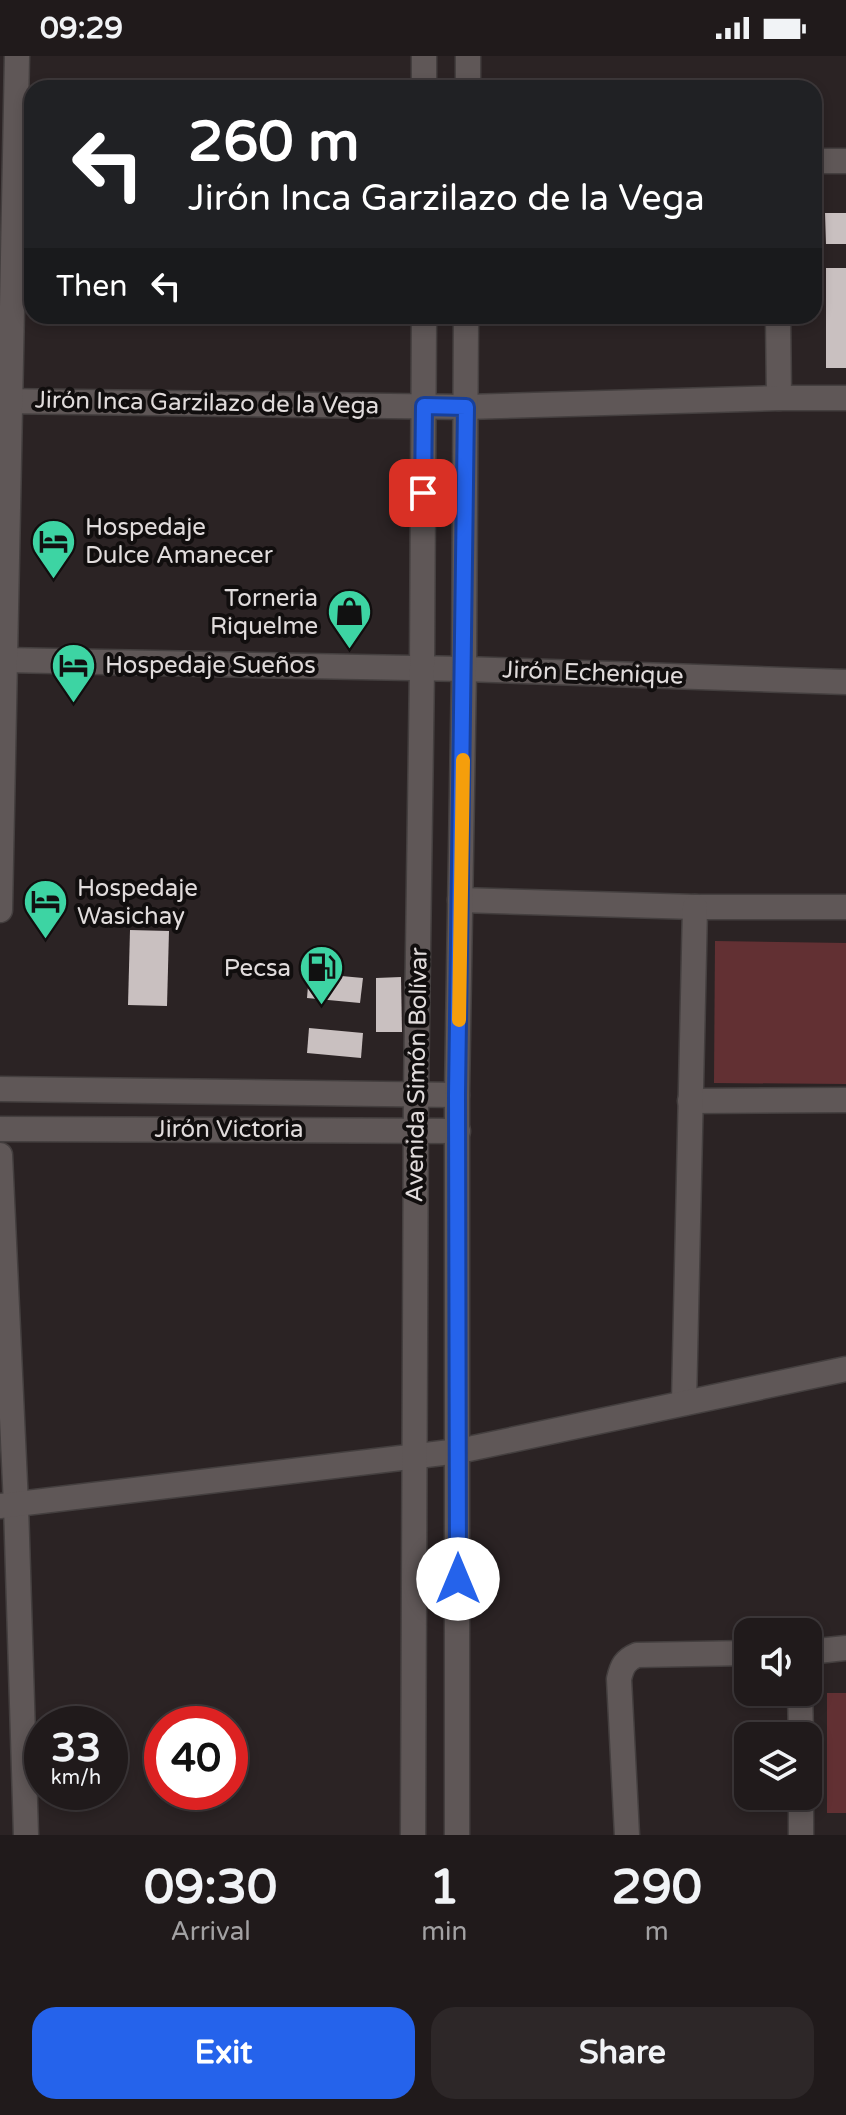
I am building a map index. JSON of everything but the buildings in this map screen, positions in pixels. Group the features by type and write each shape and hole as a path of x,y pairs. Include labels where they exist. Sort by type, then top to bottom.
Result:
{"street":[{"path":"0,910 5,660 5,401 17,56"},
{"path":"424,56 424,80"},
{"path":"468,56 468,80"},
{"path":"822,161 846,161"},
{"name":"Avenida Simón Bolívar","path":"413,1835 415,1130 424,324"},
{"name":"Avenida Simón Bolívar","path":"457,1835 457,1095 466,324"},
{"path":"778,324 779,398"},
{"name":"Jirón Inca Garzilazo de la Vega","path":"5,401 466,407 846,398"},
{"name":"Jirón Echenique","path":"5,660 464,669 846,682"},
{"path":"460,900 695,907 846,907"},
{"path":"684,1403 695,907"},
{"name":"Jirón Victoria","path":"0,1089 457,1095"},
{"path":"690,1101 846,1100"},
{"name":"Jirón Victoria","path":"0,1129 458,1131"},
{"path":"0,1155 8,1506 26,1835"},
{"path":"8,1506 459,1451 846,1369"},
{"path":"822,1651 846,1648"},
{"path":"627,1835 619,1679 622,1665 637,1655 734,1653"},
{"path":"801,1810 801,1835"}],"shaded area":[{"path":"715,941 846,943 846,1084 714,1083"},
{"path":"827,1693 846,1693 846,1813 827,1813"}],"slow traffic":[{"path":"459,1020 463,760"}],"place":[{"name":"Hospedaje Dulce Amanecer","path":"54,580"},
{"name":"Torneria Riquelme","path":"349,651"},
{"name":"Hospedaje Sueños","path":"74,704"},
{"name":"Hospedaje Wasichay","path":"46,941"},
{"name":"Pecsa","path":"322,1007"}],"route":[{"path":"423,493 424,406 466,407 457,1095 458,1579"}]}
